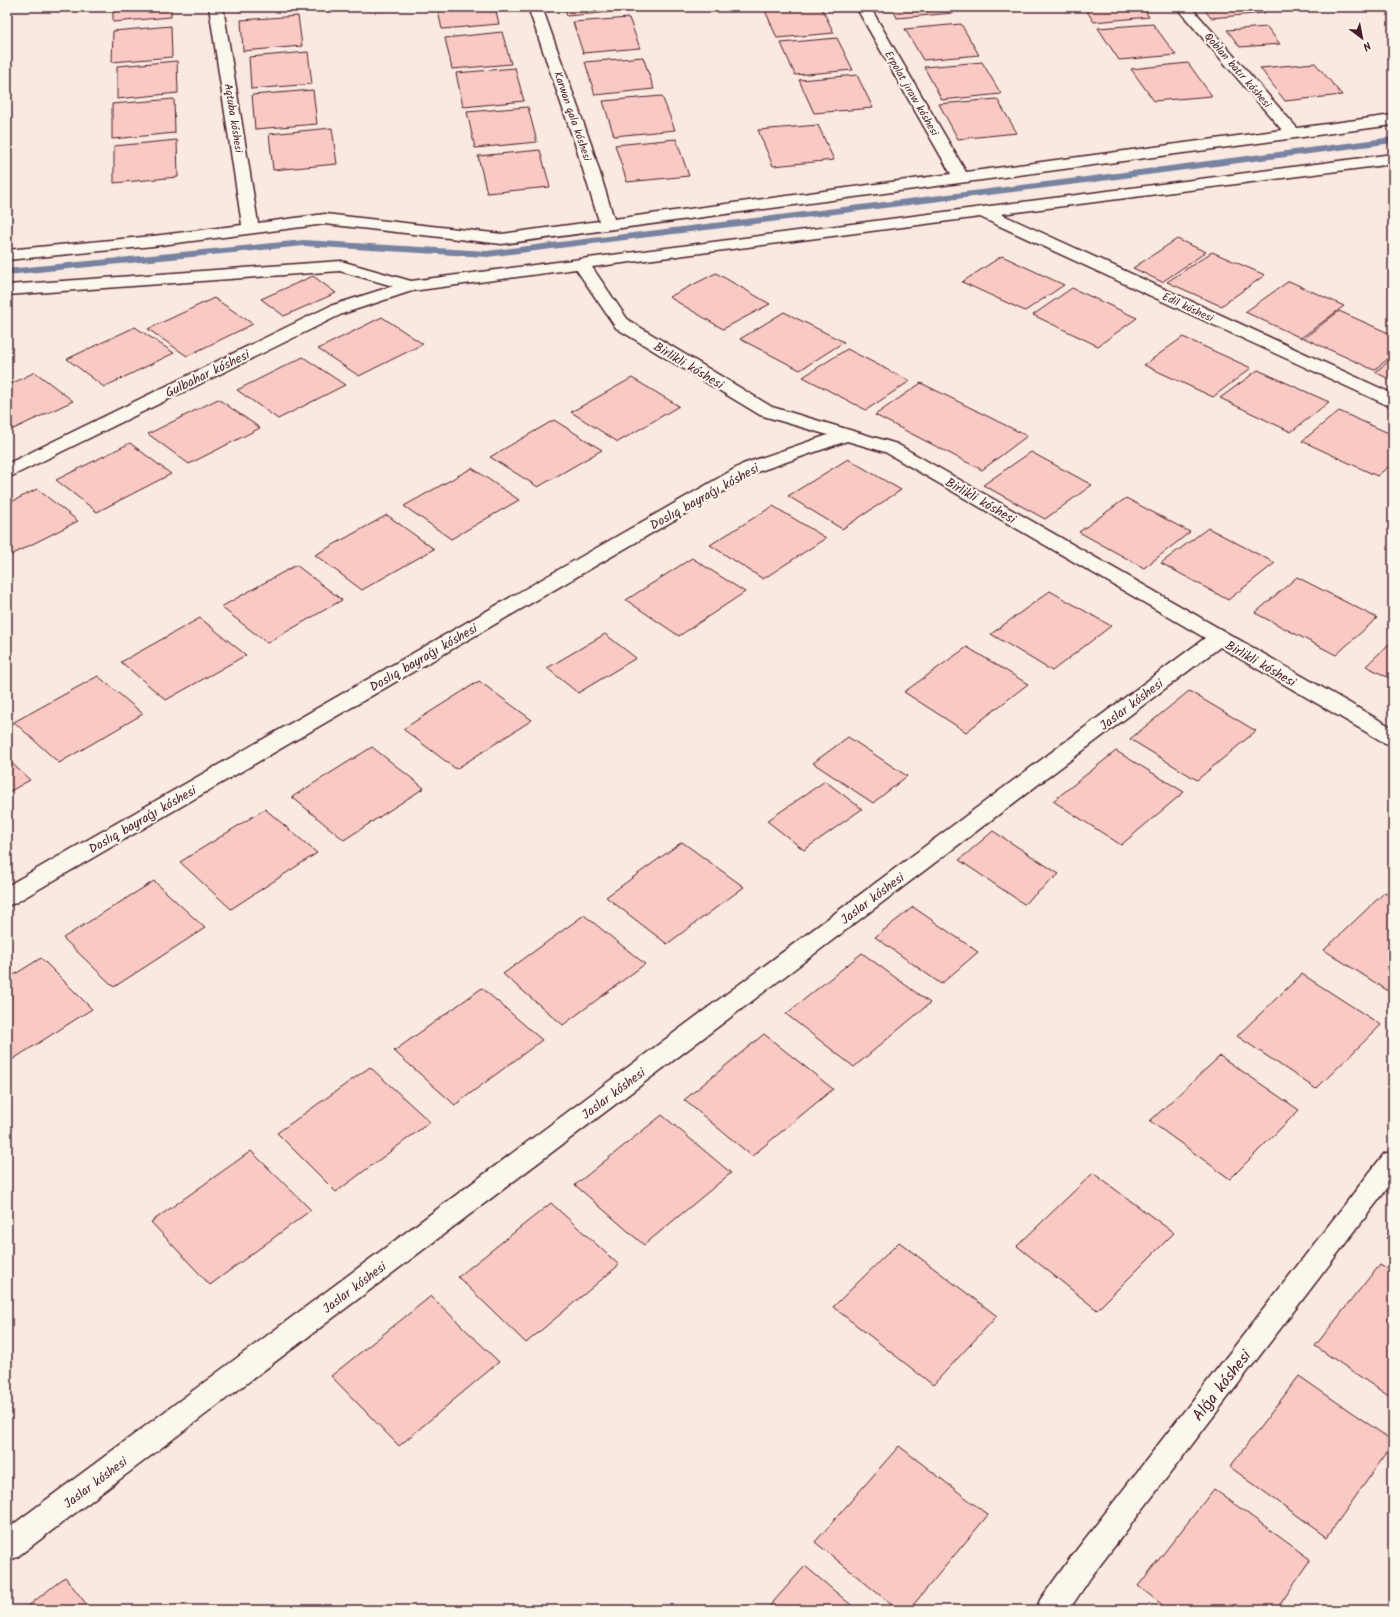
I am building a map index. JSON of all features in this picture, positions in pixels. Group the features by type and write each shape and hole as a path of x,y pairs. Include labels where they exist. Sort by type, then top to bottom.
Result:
{"street":[{"name":"Aqtuba kóshesi","path":"216,7 251,229"},
{"name":"Karwan qala kóshesi","path":"535,7 583,144 608,225"},
{"name":"Erpolat jıraw kóshesi","path":"863,7 961,178"},
{"name":"Qoblan batır kóshesi","path":"1183,7 1293,133"},
{"path":"7,255 153,241 325,219 502,239 1393,120"},
{"path":"7,290 342,266 410,286 1393,159"},
{"name":"Edil kóshesi","path":"982,212 1393,401"},
{"name":"Birlikli kóshesi","path":"581,264 622,324 766,411 891,448 1393,738"},
{"name":"Gulbahar kóshesi","path":"7,471 336,310 410,286"},
{"name":"Doslıq bayraǵı kóshesi","path":"7,897 750,468 846,435"},
{"name":"Jaslar kóshesi","path":"7,1547 1219,638"},
{"name":"Alǵa kóshesi","path":"1052,1610 1086,1560 1393,1162"}],"building":[{"path":"113,7 171,7 171,17 113,22"},
{"path":"239,7 288,7 239,11"},
{"path":"437,7 495,7 499,24 442,29"},
{"path":"564,7 622,7 623,11 567,16"},
{"path":"821,7 834,33 777,38 764,8"},
{"path":"892,7 950,7 953,13 897,18"},
{"path":"1084,7 1142,7 1149,17 1094,22"},
{"path":"1202,7 1260,7 1265,13 1211,18"},
{"path":"298,16 302,46 243,51 241,20"},
{"path":"629,18 640,48 583,53 573,22"},
{"path":"961,24 979,55 923,60 905,29"},
{"path":"1153,24 1176,55 1119,60 1098,28"},
{"path":"171,26 172,57 112,62 113,31"},
{"path":"1267,27 1280,44 1240,47 1227,30"},
{"path":"502,32 511,64 452,69 445,38"},
{"path":"837,38 853,70 795,75 781,43"},
{"path":"308,52 312,84 251,89 249,57"},
{"path":"643,57 654,89 595,95 585,62"},
{"path":"177,61 178,93 117,99 117,66"},
{"path":"982,62 1001,94 942,100 924,67"},
{"path":"1188,63 1212,96 1154,101 1131,69"},
{"path":"1315,63 1342,95 1285,101 1260,68"},
{"path":"515,68 524,101 463,107 456,73"},
{"path":"857,75 873,108 814,113 799,80"},
{"path":"313,90 317,124 255,129 252,95"},
{"path":"662,96 675,130 614,136 603,101"},
{"path":"174,99 175,133 112,139 112,104"},
{"path":"997,99 1017,133 958,139 939,104"},
{"path":"528,107 537,142 475,148 467,112"},
{"path":"818,125 834,160 773,166 758,130"},
{"path":"332,128 337,164 273,170 269,134"},
{"path":"676,139 689,176 627,182 615,145"},
{"path":"177,140 178,177 114,183 114,146"},
{"path":"540,150 550,187 487,193 478,156"},
{"path":"1177,239 1206,252 1162,282 1133,268"},
{"path":"1212,252 1265,275 1221,306 1167,282"},
{"path":"1002,256 1064,285 1025,311 962,282"},
{"path":"716,273 770,304 723,329 669,297"},
{"path":"313,276 336,293 284,316 261,299"},
{"path":"1289,281 1344,306 1301,338 1245,312"},
{"path":"1072,288 1137,318 1098,346 1033,315"},
{"path":"214,298 253,324 187,356 148,329"},
{"path":"1339,311 1393,335 1393,355 1374,370 1304,338"},
{"path":"784,312 844,342 800,370 740,339"},
{"path":"382,317 423,344 359,376 318,349"},
{"path":"135,327 174,353 104,387 67,359"},
{"path":"1183,337 1251,368 1213,397 1144,365"},
{"path":"847,349 910,381 866,410 803,377"},
{"path":"303,357 345,385 278,419 237,390"},
{"path":"1393,358 1393,381 1375,372"},
{"path":"1258,370 1329,402 1291,432 1220,398"},
{"path":"35,372 73,401 7,432 7,386"},
{"path":"632,378 679,406 618,442 571,412"},
{"path":"921,383 1027,436 982,470 875,415"},
{"path":"218,399 260,428 189,464 148,434"},
{"path":"1339,411 1393,435 1393,463 1377,476 1302,441"},
{"path":"554,420 602,450 538,487 490,457"},
{"path":"130,443 171,474 97,512 56,480"},
{"path":"1031,452 1092,485 1045,519 983,485"},
{"path":"848,459 901,490 842,529 788,496"},
{"path":"472,468 519,500 451,539 404,506"},
{"path":"37,489 78,521 7,557 7,504"},
{"path":"1126,498 1190,532 1144,568 1079,532"},
{"path":"773,506 826,538 763,579 710,545"},
{"path":"387,515 434,549 362,590 315,555"},
{"path":"1208,528 1275,563 1228,600 1161,563"},
{"path":"692,558 745,592 679,636 626,600"},
{"path":"296,565 342,600 267,643 221,607"},
{"path":"1297,577 1377,618 1336,655 1255,613"},
{"path":"1050,591 1111,626 1052,671 991,634"},
{"path":"200,618 246,655 166,700 121,662"},
{"path":"605,634 636,658 578,693 547,668"},
{"path":"1393,640 1393,680 1366,666"},
{"path":"967,647 1028,684 966,732 904,692"},
{"path":"98,676 143,714 59,763 14,722"},
{"path":"479,681 532,720 456,769 403,729"},
{"path":"1189,691 1256,731 1197,780 1130,739"},
{"path":"848,737 907,776 873,803 813,763"},
{"path":"372,747 424,788 344,840 292,797"},
{"path":"1116,751 1184,792 1121,845 1053,801"},
{"path":"7,759 30,780 7,793"},
{"path":"825,781 862,809 804,850 767,821"},
{"path":"265,809 317,853 231,909 180,862"},
{"path":"993,831 1059,874 1024,904 959,860"},
{"path":"682,842 744,887 667,944 606,897"},
{"path":"154,881 205,928 114,987 63,938"},
{"path":"1385,892 1393,897 1393,994 1324,950"},
{"path":"913,907 978,952 941,984 875,937"},
{"path":"584,915 645,964 563,1025 503,974"},
{"path":"862,953 930,1003 854,1067 786,1014"},
{"path":"41,958 92,1009 7,1063 7,979"},
{"path":"1302,974 1381,1025 1316,1089 1237,1036"},
{"path":"482,988 542,1040 455,1105 394,1051"},
{"path":"764,1034 833,1089 752,1156 684,1100"},
{"path":"1220,1056 1299,1110 1230,1179 1150,1121"},
{"path":"370,1067 430,1122 336,1192 277,1133"},
{"path":"662,1115 731,1173 644,1245 575,1185"},
{"path":"251,1151 311,1210 210,1285 151,1222"},
{"path":"1093,1173 1174,1233 1097,1310 1017,1246"},
{"path":"551,1203 619,1265 526,1343 458,1277"},
{"path":"1393,1229 1393,1243 1386,1238"},
{"path":"899,1242 997,1316 933,1385 833,1307"},
{"path":"1380,1264 1393,1272 1393,1399 1315,1346"},
{"path":"431,1296 499,1362 399,1446 331,1376"},
{"path":"1299,1376 1393,1441 1393,1444 1327,1537 1230,1467"},
{"path":"899,1446 988,1515 909,1610 898,1610 815,1542"},
{"path":"1214,1489 1311,1560 1276,1610 1169,1610 1138,1586"},
{"path":"805,1566 857,1610 766,1610"},
{"path":"65,1577 91,1610 23,1610"}],"waterway":[{"path":"7,272 304,243 487,254 1086,180 1393,140"}]}
